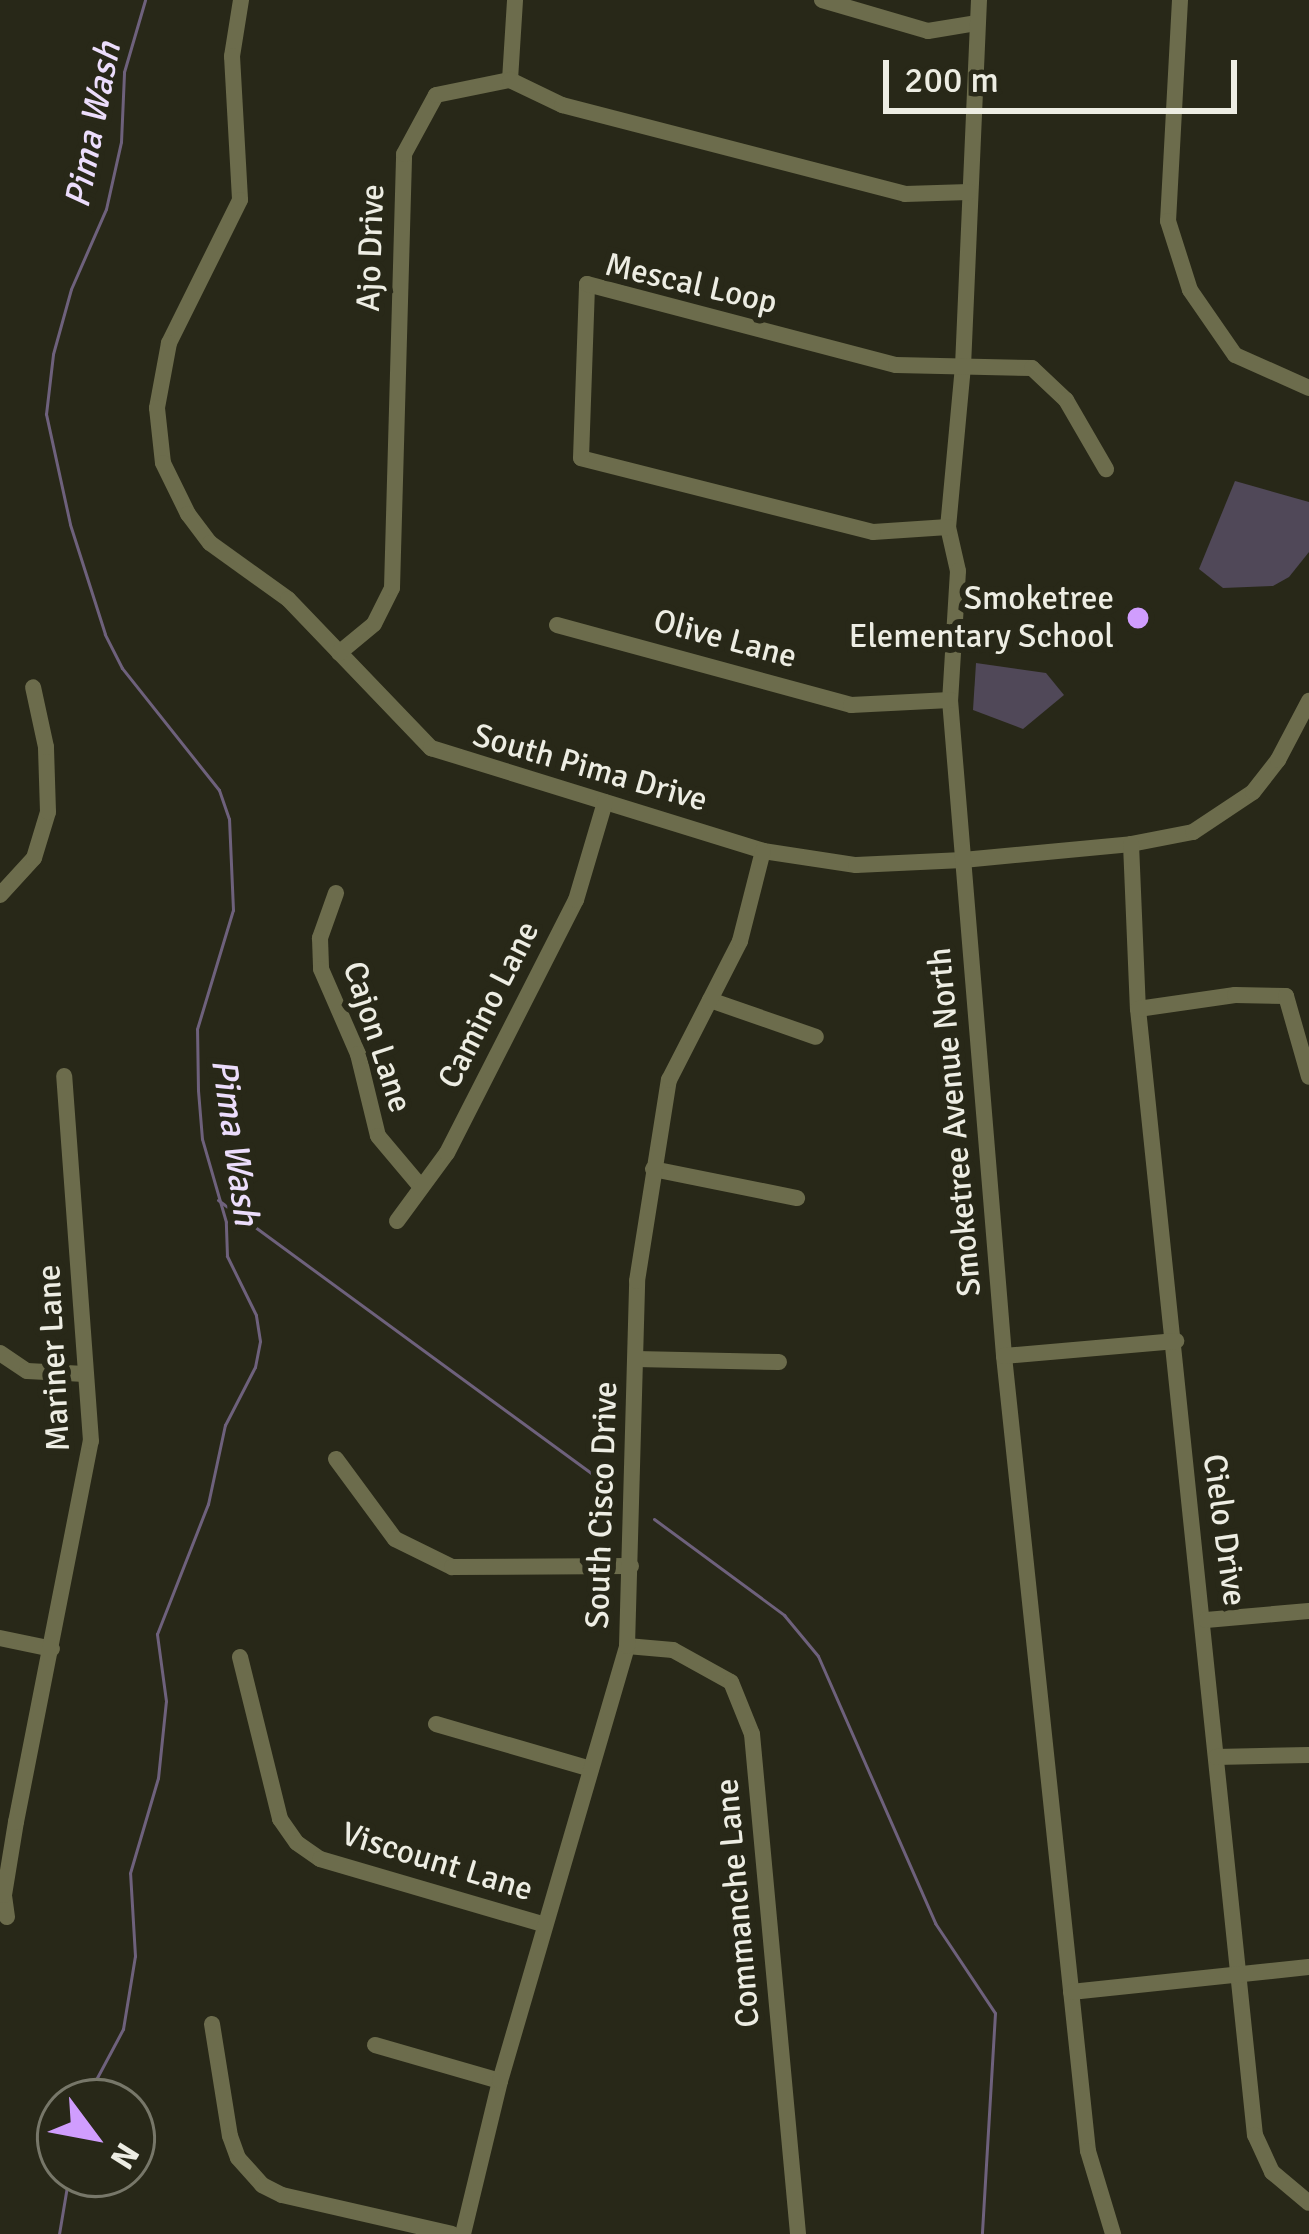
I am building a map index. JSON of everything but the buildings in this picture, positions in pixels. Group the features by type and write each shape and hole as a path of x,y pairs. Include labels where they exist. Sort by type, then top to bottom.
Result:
{"street":[{"name":"South Pima Drive","path":"241,0 232,56 240,200 169,343 157,408 159,444 178,497 210,543 288,599 430,748 763,851 856,865 963,860 1131,844 1193,832 1253,792 1278,760 1309,701"},
{"path":"515,0 510,80 562,105 905,194 969,192"},
{"path":"822,0 928,31 977,23"},
{"name":"Smoketree Avenue North","path":"979,0 963,365 948,527 958,571 950,700 1004,1356 1071,1992 1088,2151 1114,2234"},
{"path":"1180,0 1168,221 1190,290 1235,355 1309,388"},
{"name":"Ajo Drive","path":"339,653 374,624 392,588 404,154 436,95 510,80"},
{"name":"Mescal Loop","path":"948,527 873,532 580,458 587,284 896,365 963,365"},
{"path":"963,365 1031,368 1066,400 1106,469"},
{"name":"Olive Lane","path":"557,625 851,705 950,700"},
{"path":"0,895 34,858 48,812 46,747 33,687"},
{"name":"Camino Lane","path":"397,1221 447,1153 576,900 605,802"},
{"name":"Cielo Drive","path":"1131,844 1138,1009 1176,1341 1184,1486 1206,1620 1255,2135 1272,2172 1309,2203"},
{"name":"South Cisco Drive","path":"463,2234 500,2081 627,1646 638,1281 669,1080 740,940 763,851"},
{"name":"Cajon Lane","path":"336,892 320,938 321,969 358,1054 378,1136 421,1187"},
{"path":"1138,1009 1235,995 1286,996 1309,1077"},
{"path":"710,1000 816,1037"},
{"name":"Mariner Lane","path":"7,1917 8,1820 52,1649 89,1462 64,1076"},
{"path":"653,1169 797,1198"},
{"path":"1004,1356 1176,1341"},
{"path":"0,1353 27,1371 85,1374"},
{"path":"636,1359 779,1362"},
{"path":"336,1459 395,1539 452,1567 631,1566"},
{"path":"1206,1620 1309,1611"},
{"path":"0,1638 52,1649"},
{"name":"Commanche Lane","path":"627,1646 673,1651 731,1682 752,1734 798,2234"},
{"name":"Viscount Lane","path":"240,1657 280,1819 297,1843 320,1859 545,1925"},
{"path":"436,1724 591,1769"},
{"path":"1216,1757 1309,1755"},
{"path":"1071,1992 1309,1967"},
{"path":"212,2024 230,2136 248,2172 282,2194 452,2234"},
{"path":"375,2045 500,2081"}],"shaded area":[{"path":"1235,481 1309,502 1309,552 1289,577 1273,586 1223,588 1199,569"},
{"path":"976,663 1046,673 1064,695 1023,729 973,710"}],"waterway":[{"name":"Pima Wash","path":"97,2078 123,2029 135,1956 130,1873 158,1778 166,1701 157,1634 208,1504 225,1425 255,1367 260,1341 256,1315 227,1256 226,1222 202,1139 198,1090 197,1029 233,910 229,819 219,790 122,668 105,634 70,524 46,414 53,354 71,289 106,209 121,142 124,72 145,0"},
{"path":"218,1200 613,1489"},
{"path":"654,1519 784,1615 818,1656 935,1923 995,2013 982,2234"},
{"name":"Pima Wash","path":"59,2234 65,2198"}],"place":[{"name":"Smoketree Elementary School","path":"1138,618"}]}
